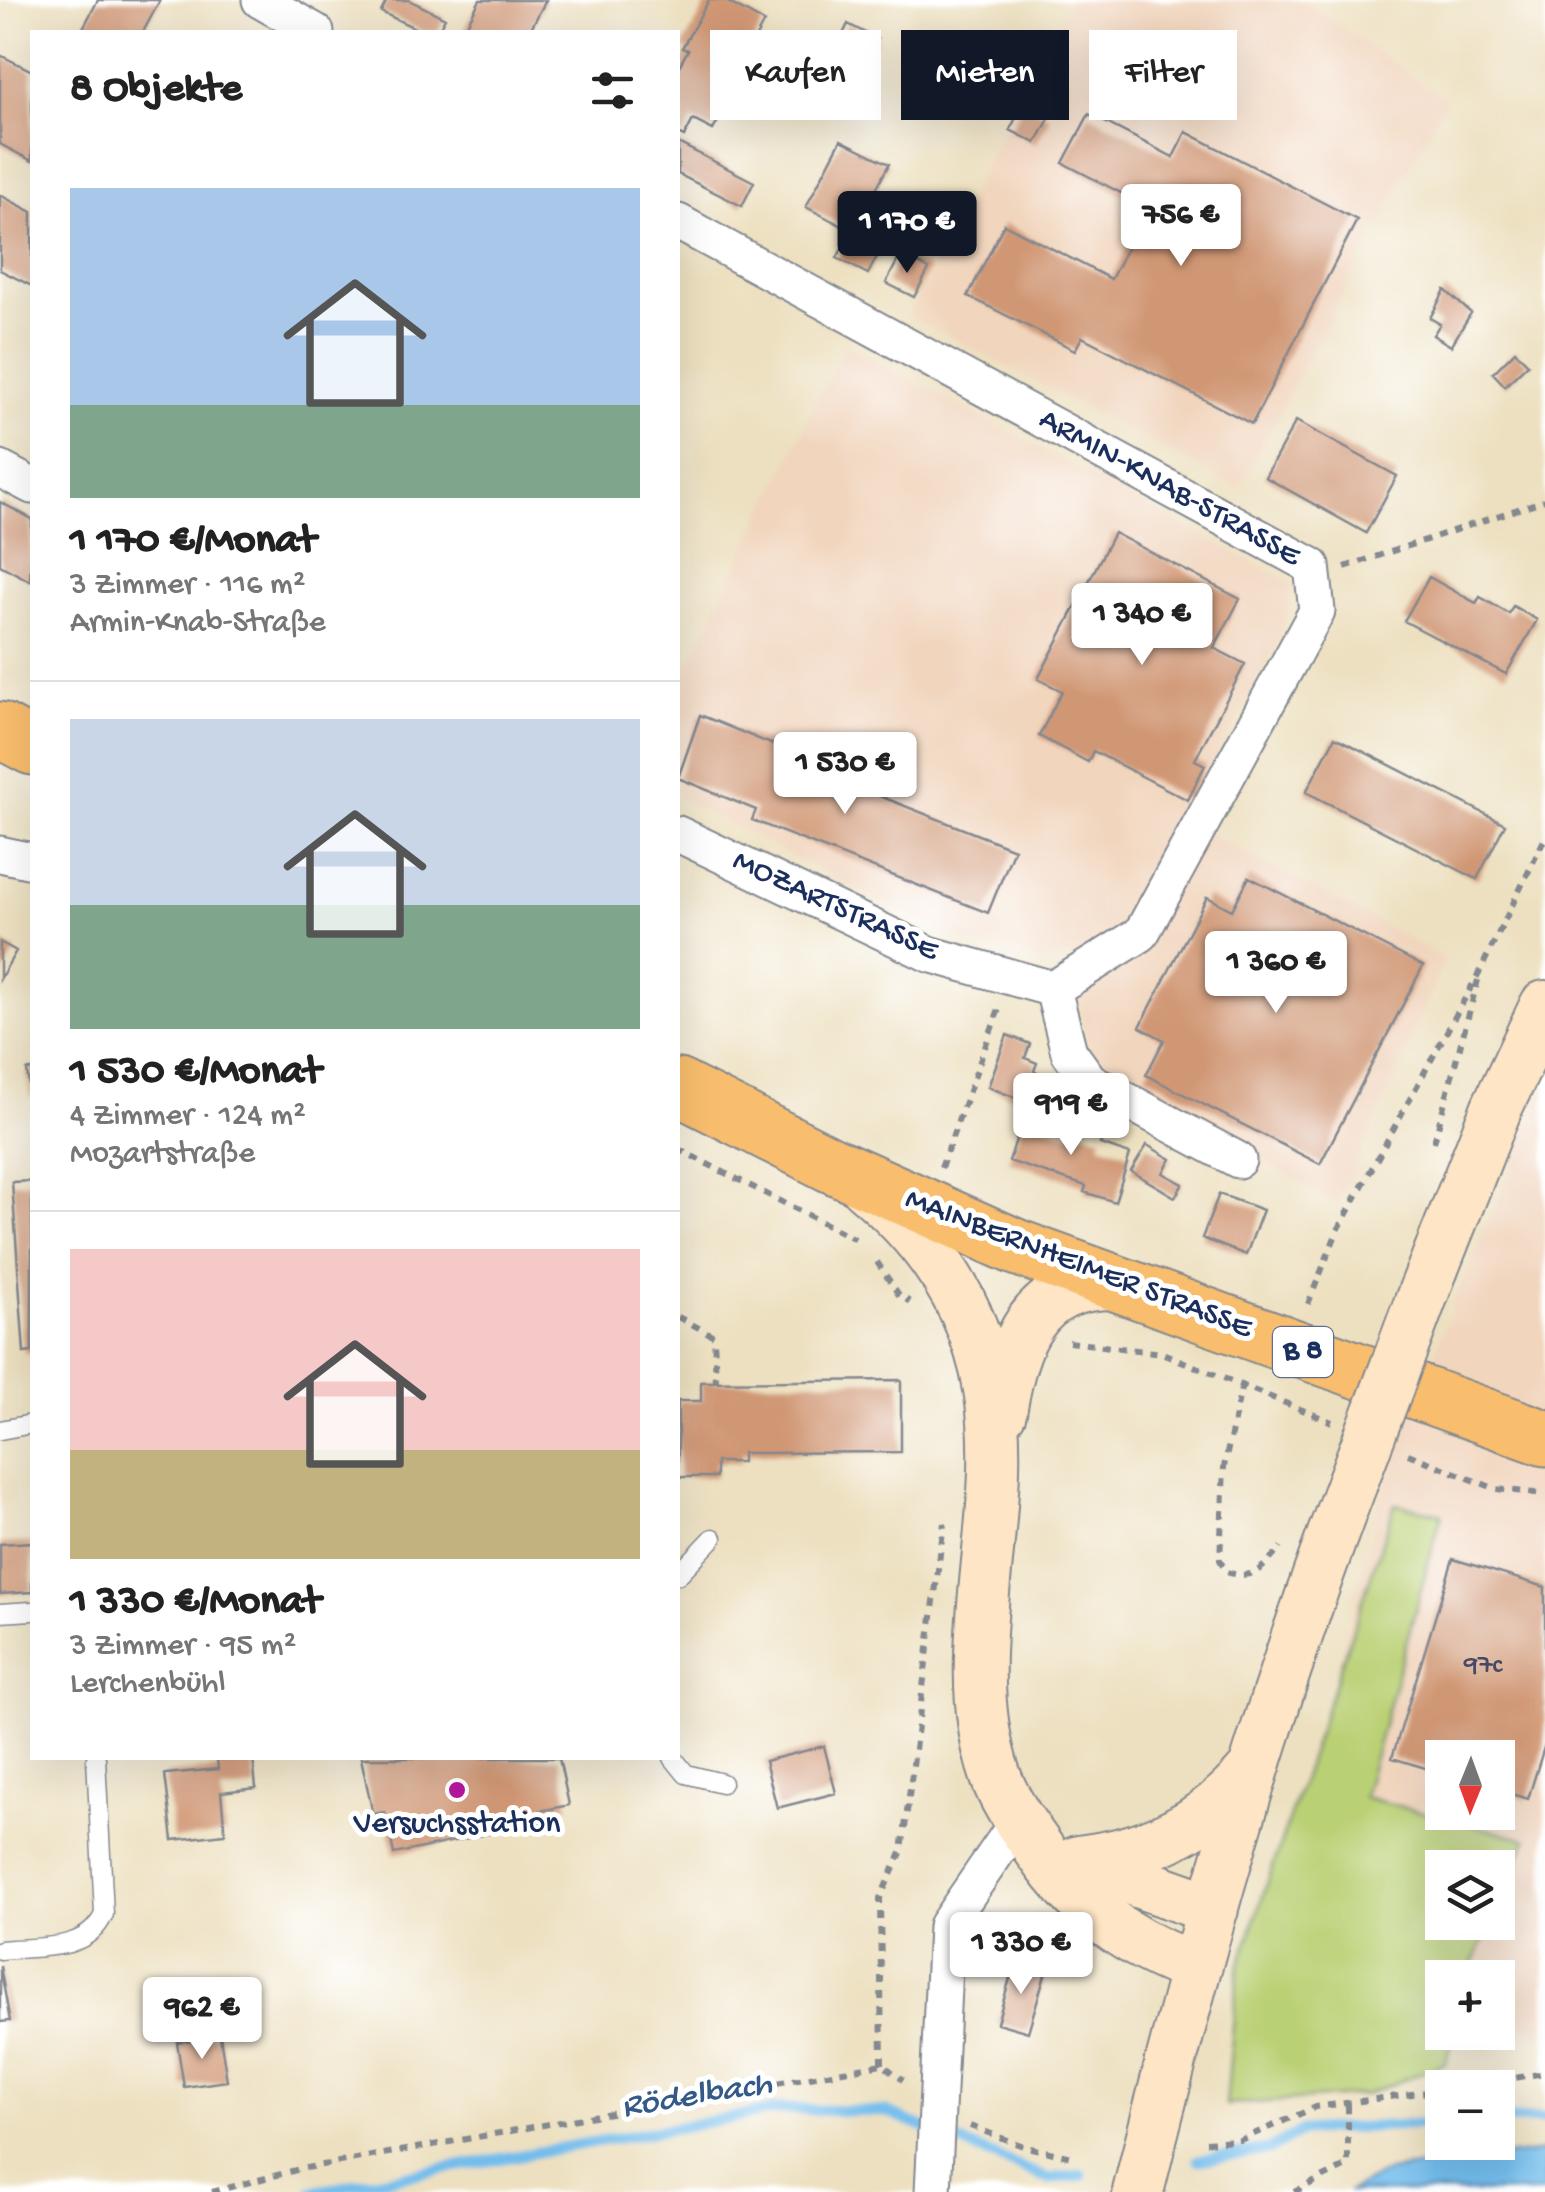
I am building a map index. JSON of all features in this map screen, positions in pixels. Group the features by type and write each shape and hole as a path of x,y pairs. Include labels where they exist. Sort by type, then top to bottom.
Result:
{"main road":[{"path":"0,730 30,746"},
{"path":"1138,2192 1196,1968 1295,1633 1497,1106 1545,1006"},
{"name":"MAINBERNHEIMER STRASSE","path":"680,1088 830,1164 1016,1247 1545,1438"},
{"path":"830,1164 861,1183 914,1232 956,1290 971,1323 990,1389 993,1456 981,1688 988,1752 1024,1829 1084,1906 1125,1937 1196,1968"},
{"path":"993,1456 1004,1394 1024,1329 1044,1307 1072,1290 1115,1284"},
{"path":"1078,1861 1137,1851 1165,1840 1215,1810 1256,1767"},
{"path":"1024,1829 1078,1861 1213,1909"}],"street":[{"path":"260,0 312,30"},
{"name":"ARMIN-KNAB-STRASSE","path":"680,223 1312,566 1317,612 1140,934 1053,989"},
{"path":"0,470 30,485"},
{"name":"MOZARTSTRASSE","path":"680,835 929,954 1053,989"},
{"path":"0,854 30,861"},
{"path":"1053,989 1069,1052 1090,1080 1238,1160"},
{"path":"934,2186 946,1926 1024,1829"}],"lane":[{"path":"0,1430 30,1424"},
{"path":"680,1573 712,1538"},
{"path":"0,1613 30,1611"},
{"path":"0,1950 78,1942 96,1933 104,1914 96,1760"},
{"path":"676,1760 686,1774 722,1784"}],"path":[{"path":"1315,577 1545,500"},
{"path":"1305,1311 1337,1232 1481,969 1545,838"},
{"path":"1429,1158 1481,969"},
{"path":"940,1172 1011,977"},
{"path":"680,1150 856,1239 899,1294 931,1316 971,1323"},
{"path":"680,1317 714,1336 716,1382"},
{"path":"1024,1329 1049,1338 1162,1354 1343,1426"},
{"path":"1242,1384 1224,1467 1220,1560 1226,1572 1242,1578 1260,1571 1283,1544"},
{"path":"1393,1448 1496,1489 1545,1494"},
{"path":"946,1504 902,1851 880,1898 882,2064 936,2115 1026,2147 1072,2157"},
{"path":"212,2192 300,2169 882,2064"},
{"path":"1515,2078 1545,2073"},
{"path":"1206,2142 1240,2140 1293,2114 1425,2093"},
{"path":"1294,2192 1348,2165 1348,2104"}],"shaded area":[{"path":"1069,0 1303,0 1446,99 1239,488 908,315 1008,120 1069,120 1069,30 1054,30"},
{"path":"845,344 1293,584 1280,642 1182,819 1446,958 1339,1205 1110,1075 1087,1048 1070,955 1041,962 948,936 680,799 680,683"},
{"path":"1545,1086 1545,2033 1515,2028 1515,1960 1425,1960 1425,1981 1257,1988 1382,1494 1454,1302"}],"green space":[{"path":"1395,1504 1442,1514 1363,1797 1425,1813 1425,1830 1492,1830 1527,1839 1515,1868 1515,1850 1425,1850 1425,1940 1483,1940 1475,1960 1425,1960 1425,2050 1449,2050 1446,2063 1365,2095 1226,2105 1238,1970"}],"water":[{"path":"1545,2151 1545,2192 1348,2192 1388,2171 1474,2160 1515,2160 1515,2155"}],"building":[{"path":"98,0 160,0 144,30 82,30"},
{"path":"387,0 409,0 445,18 438,30 419,30 381,12"},
{"path":"480,0 546,0 530,30 464,30"},
{"path":"709,0 724,0 764,22 760,30 710,30 710,120 719,120 713,130 693,120 684,137 680,135 680,64 688,50 682,48"},
{"path":"0,55 30,70 30,160 0,144"},
{"path":"1089,114 1089,120 1101,120 1173,157 1186,132 1357,220 1252,424 1082,337 1075,350 968,296 1004,224 1111,279 1148,207 1063,163"},
{"path":"1015,120 1048,120 1036,143 1010,130"},
{"path":"841,140 889,164 873,195 901,210 868,274 837,258 852,231 806,207"},
{"path":"680,144 754,182 742,206 680,175"},
{"path":"0,195 30,211 30,285 0,270"},
{"path":"901,254 929,269 914,297 886,283"},
{"path":"1445,290 1471,313 1451,346 1433,335 1440,324 1430,318"},
{"path":"1515,351 1528,364 1505,386 1493,373"},
{"path":"1296,421 1397,476 1366,533 1265,477"},
{"path":"0,502 30,518 30,581 0,565"},
{"path":"1114,533 1240,599 1214,648 1245,664 1195,760 1205,765 1188,800 1093,751 1088,762 1039,736 1062,691 1038,679"},
{"path":"1429,577 1476,603 1480,597 1509,614 1513,606 1537,620 1506,674 1404,621"},
{"path":"700,715 781,748 778,756 1014,849 988,913 752,820 756,810 680,779"},
{"path":"1335,737 1505,824 1477,879 1306,792"},
{"path":"1249,877 1423,966 1320,1164 1146,1075 1164,1040 1140,1027 1207,897 1232,910"},
{"path":"0,942 16,951 0,979"},
{"path":"1007,1035 1030,1044 1025,1058 1037,1063 1034,1071 1048,1076 1037,1106 988,1087"},
{"path":"1023,1118 1070,1134 1072,1127 1102,1137 1100,1144 1130,1154 1115,1202 1084,1192 1086,1186 1009,1161"},
{"path":"1147,1145 1171,1159 1163,1173 1183,1184 1175,1197 1131,1171"},
{"path":"30,1181 30,1352 24,1353 12,1182"},
{"path":"1219,1194 1263,1210 1246,1255 1202,1238"},
{"path":"901,1380 901,1452 742,1453 742,1462 716,1462 716,1477 680,1477 680,1401 701,1401 701,1382"},
{"path":"30,1542 30,1592 0,1594 0,1544"},
{"path":"1453,1559 1545,1587 1545,1744 1528,1799 1515,1795 1515,1740 1425,1740 1425,1768 1392,1758"},
{"path":"824,1746 836,1793 777,1808 765,1761"},
{"path":"217,1760 253,1760 256,1788 221,1792 225,1834 173,1840 165,1774 218,1769"},
{"path":"361,1760 559,1760 569,1805 540,1811 543,1822 394,1854 385,1812 373,1814"},
{"path":"1015,1961 1046,1971 1028,2032 997,2023"},
{"path":"0,1966 10,2021 0,2022"},
{"path":"220,2036 227,2081 184,2087 177,2042"}],"waterway":[{"name":"Rödelbach","path":"312,2192 781,2109 886,2112 1049,2179 1082,2175"},
{"name":"Rödelbach","path":"1515,2119 1545,2118"},
{"name":"Rödelbach","path":"1198,2160 1268,2150 1302,2131 1425,2124"}],"place":[{"name":"Versuchsstation","path":"457,1790"}]}
